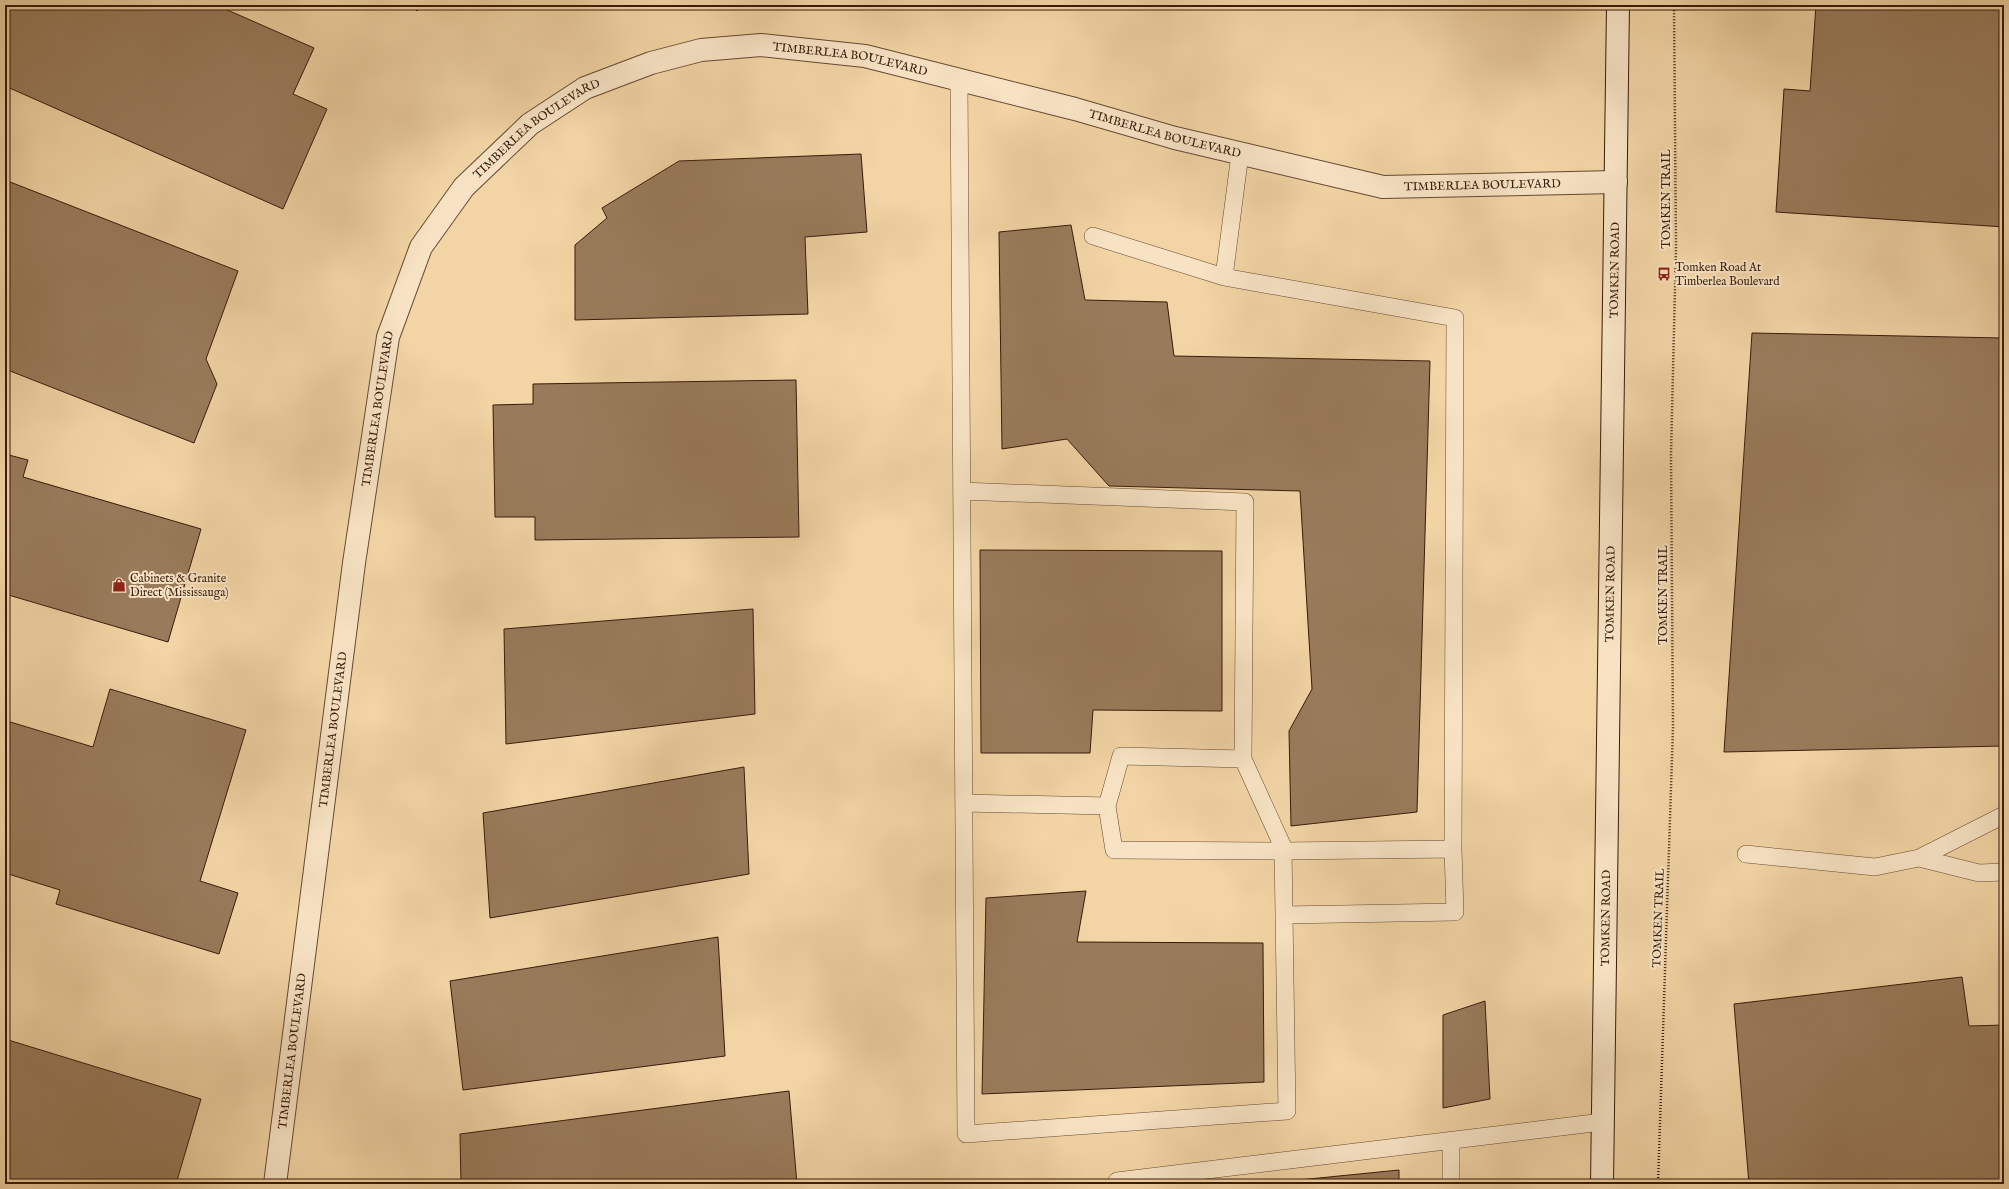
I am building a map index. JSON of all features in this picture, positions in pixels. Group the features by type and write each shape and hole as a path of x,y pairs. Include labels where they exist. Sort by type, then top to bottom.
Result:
{"street":[{"name":"TOMKEN ROAD","path":"1602,1184 1618,5"},
{"name":"TIMBERLEA BOULEVARD","path":"275,1184 354,563 388,337 421,247 464,187 530,124 585,88 651,63 701,50 762,45 866,56 959,81 1075,109 1175,138 1383,187 1616,182"}],"lane":[{"path":"959,81 966,1134 1287,1111 1283,847 1243,758 1245,502 962,491"},
{"path":"1224,277 1240,154"},
{"path":"1093,236 1224,277 1455,318 1453,849 1455,912 1284,915"},
{"path":"1243,758 1121,756 1107,806 1114,850 1283,851 1453,849"},
{"path":"964,803 1107,806"},
{"path":"1746,854 1875,867 1919,858 2004,815"},
{"path":"1919,858 1979,873 2004,872"},
{"path":"1117,1184 1117,1181 1602,1122"},
{"path":"1451,1141 1451,1184"}],"path":[{"name":"TOMKEN TRAIL","path":"1658,1184 1673,727 1671,454 1676,247 1674,5"}],"building":[{"path":"7,5 216,5 314,48 293,94 327,109 283,209 5,86 5,9"},
{"path":"411,5 423,5 417,11"},
{"path":"1816,5 2004,5 2004,227 1776,212 1784,89 1810,91"},
{"path":"861,154 867,232 805,237 808,314 575,320 575,245 607,218 602,208 679,161"},
{"path":"5,180 238,271 206,359 217,384 194,443 5,369"},
{"path":"1071,225 1085,300 1167,302 1174,356 1430,361 1417,812 1291,826 1289,731 1312,689 1300,491 1109,486 1067,439 1002,449 999,232"},
{"path":"1752,333 2004,338 2004,746 1724,752"},
{"path":"796,380 799,537 535,540 535,517 495,517 493,405 533,404 533,384"},
{"path":"5,454 28,460 23,477 201,529 168,642 5,594"},
{"path":"980,550 1222,551 1222,711 1093,710 1090,753 981,753"},
{"path":"753,609 755,714 506,744 504,629"},
{"path":"110,689 246,730 200,881 238,893 219,954 56,904 60,890 5,873 5,727 7,721 93,747"},
{"path":"744,767 749,874 490,918 483,813"},
{"path":"1086,891 1077,942 1263,943 1264,1082 982,1094 986,898"},
{"path":"718,937 725,1056 463,1090 450,981"},
{"path":"1962,977 1969,1026 2004,1025 2004,1184 1749,1184 1734,1004"},
{"path":"1485,1001 1490,1099 1443,1108 1443,1015"},
{"path":"5,1039 201,1099 176,1184 5,1184"},
{"path":"789,1091 797,1184 461,1184 460,1134"},
{"path":"1399,1170 1399,1184 1259,1184"}],"place":[{"name":"Tomken Road At Timberlea Boulevard","path":"1664,274"},
{"name":"Cabinets & Granite Direct (Mississauga)","path":"119,585"}]}
